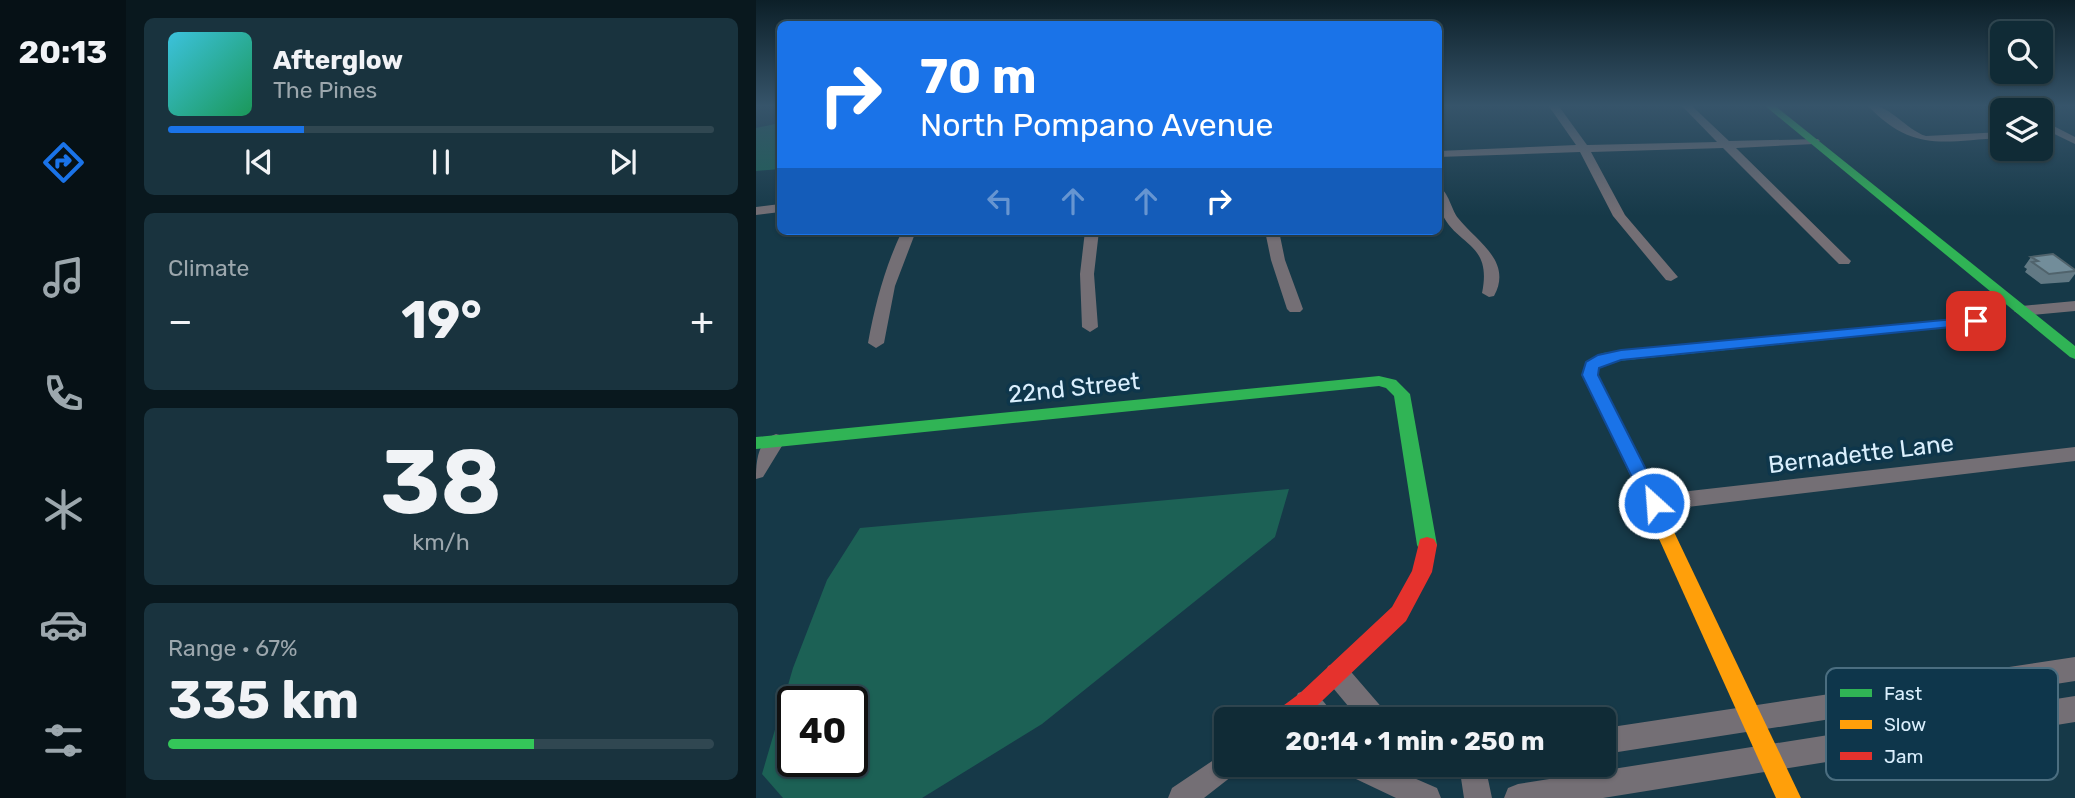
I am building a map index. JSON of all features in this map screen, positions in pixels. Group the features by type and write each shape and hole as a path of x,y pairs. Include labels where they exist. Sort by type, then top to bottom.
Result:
{"street":[{"path":"1586,142 1591,148 1619,216 1671,277"},
{"path":"1442,154 1734,142"},
{"path":"1816,142 2075,354"},
{"path":"1723,143 1844,261"},
{"path":"1442,199 1450,216 1486,253 1494,277 1489,293"},
{"path":"756,211 777,208"},
{"path":"876,343 884,292 907,235"},
{"path":"1090,327 1087,274 1092,235"},
{"path":"1273,235 1278,260 1295,309"},
{"path":"2022,311 2075,306"},
{"path":"1789,798 1654,503 1590,375 1592,365 1621,355 1976,321"},
{"name":"22nd Street","path":"756,443 1367,382 1379,381 1395,387 1402,394 1424,516 1426,554 1416,587 1399,614 1337,674"},
{"path":"756,472 776,441"},
{"name":"Bernadette Lane","path":"1654,503 2075,454"},
{"path":"1316,707 1337,674 1365,707"},
{"path":"1616,739 1826,707"},
{"path":"1518,798 1826,748"},
{"path":"1182,798 1214,774"},
{"path":"1380,777 1427,798"},
{"path":"1474,777 1478,798"}],"shaded area":[{"path":"756,142 777,142 777,169 756,171"},
{"path":"1289,489 1275,537 1042,724 922,798 783,798 762,774 777,723 777,777 868,777 868,686 788,686 827,580 860,528"}],"building":[{"path":"2053,254 2075,271 2049,274 2032,262 2038,261 2031,257"}],"traffic: fast":[{"path":"1815,142 2075,354"},
{"path":"1626,448 1590,375 1592,365 1603,358 1976,321"},
{"path":"756,443 1379,381 1391,384 1402,394 1427,545"}],"traffic: slow":[{"path":"1626,448 1789,798"}],"traffic: jam":[{"path":"1300,707 1399,614 1422,572 1427,545"}],"route":[{"path":"1654,503 1590,375 1592,365 1621,355 1976,321"}]}
